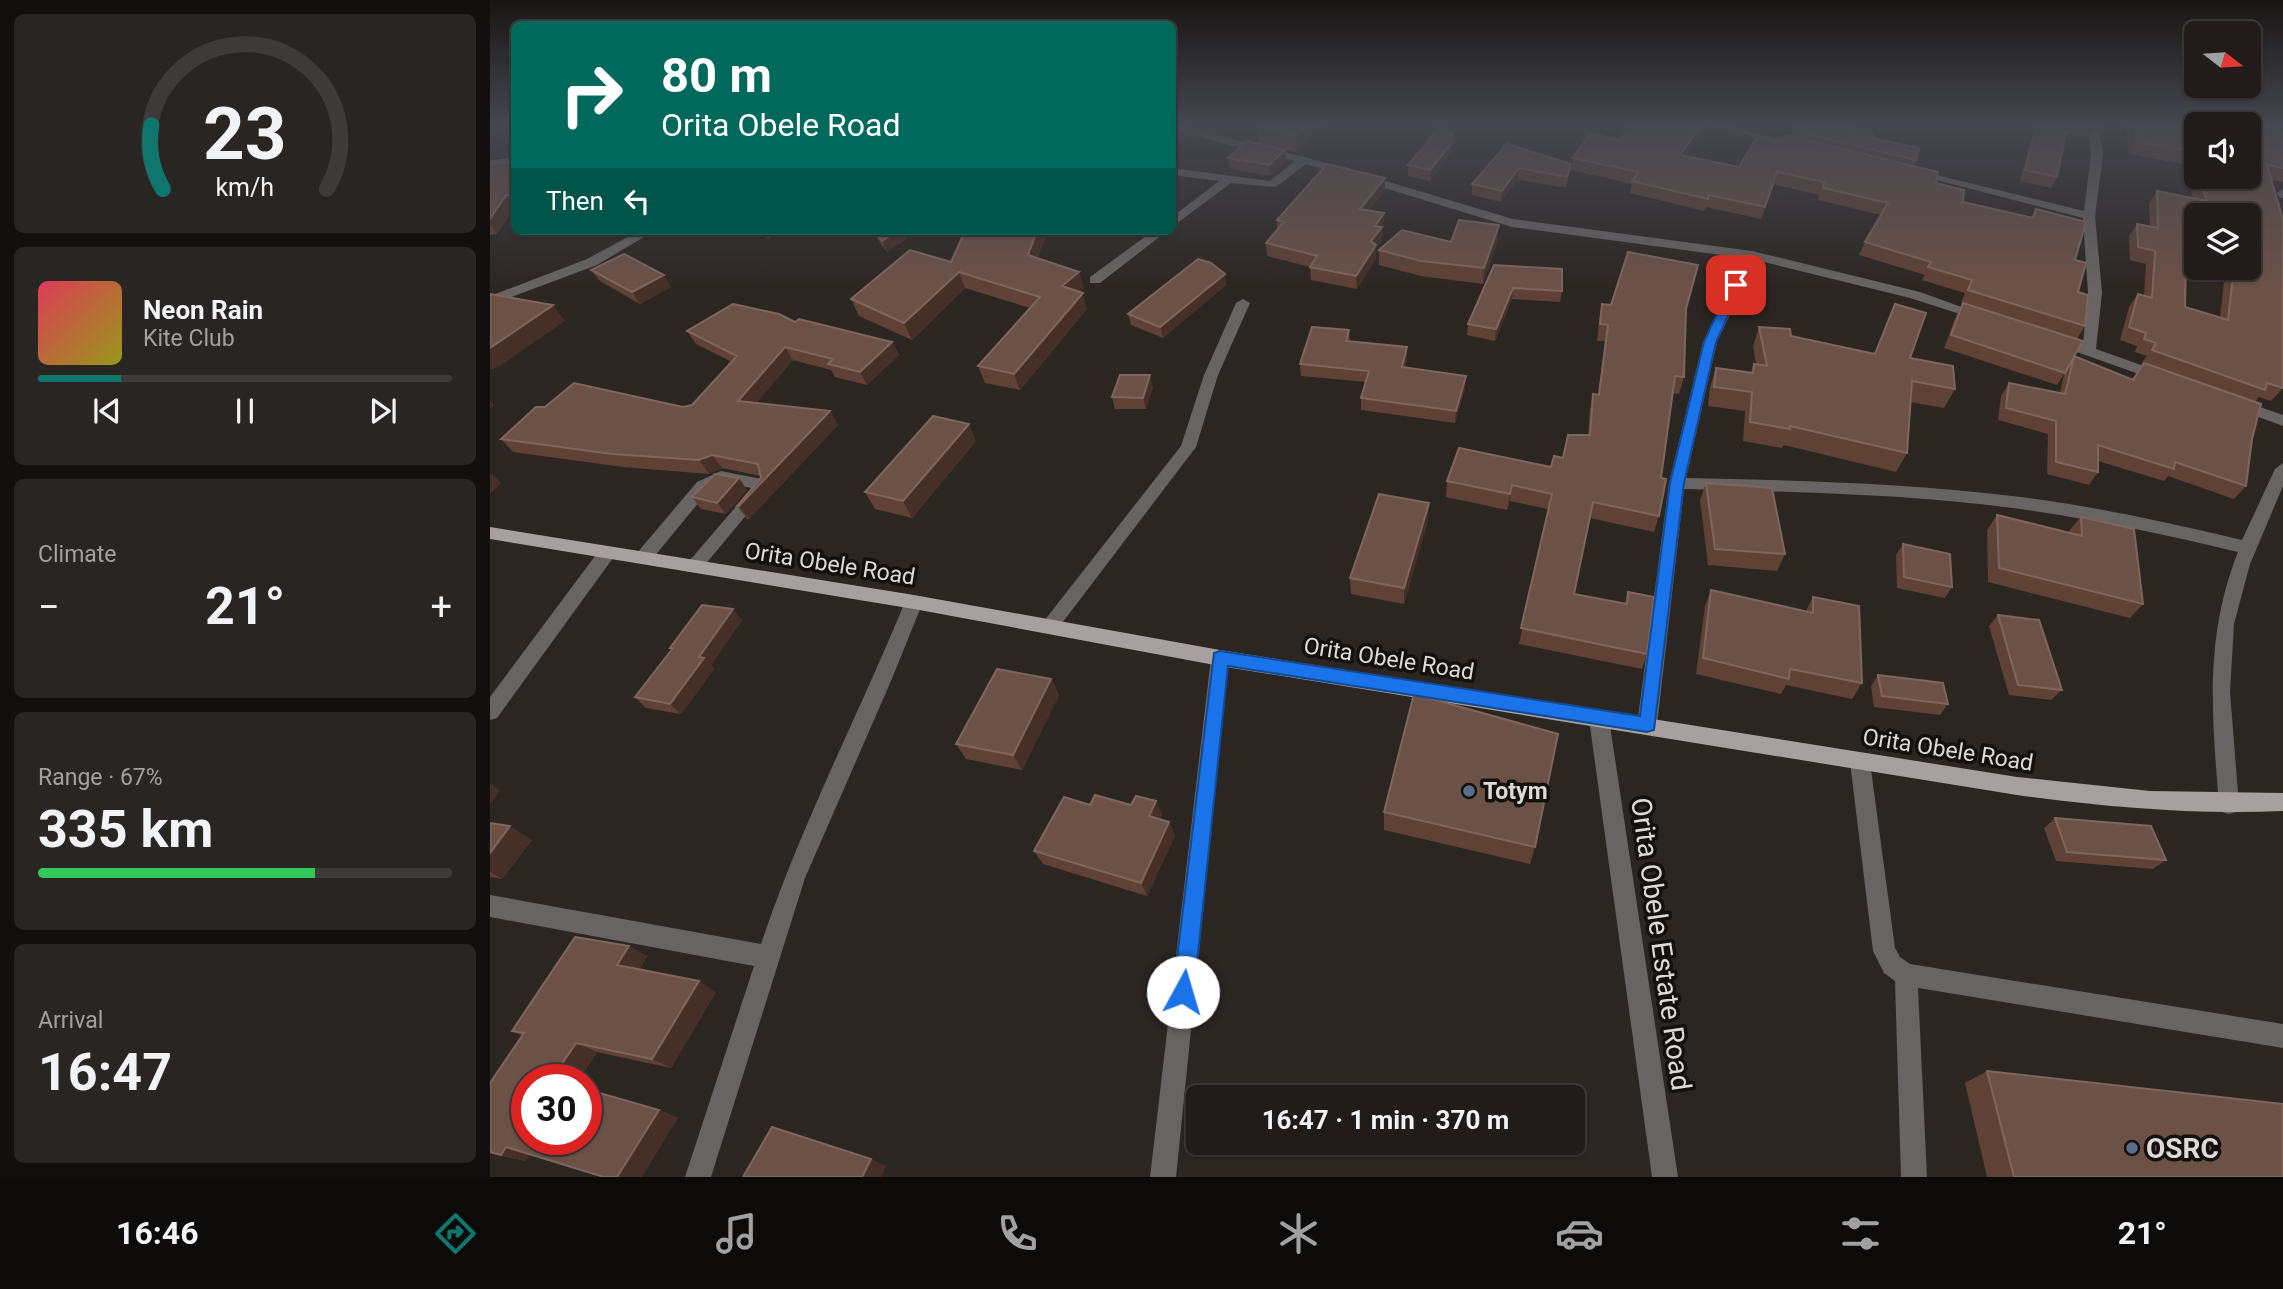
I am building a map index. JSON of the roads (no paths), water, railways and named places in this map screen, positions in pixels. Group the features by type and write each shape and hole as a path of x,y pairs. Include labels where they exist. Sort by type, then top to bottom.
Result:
{"main road":[{"name":"Orita Obele Road","path":"490,533 914,602 1220,658 1647,725 1860,762 2122,800 2228,805 2283,802"}],"street":[{"path":"1176,220 1229,179 1272,185 1280,179"},
{"path":"1366,179 1512,223 1752,255 1915,295 2000,322"},
{"path":"1938,179 2089,216"},
{"path":"2090,351 2095,293 2089,216 2094,179"},
{"path":"490,301 592,262 641,235"},
{"path":"1095,280 1156,235"},
{"path":"1647,725 1677,483 1710,342 1752,255"},
{"path":"1051,626 1188,447 1216,364 1243,303"},
{"path":"2050,338 2176,383"},
{"path":"2224,400 2283,421"},
{"path":"2228,805 2220,685 2224,626 2231,596 2248,548 2283,469"},
{"path":"643,558 703,486 721,477 760,484 760,489 693,567"},
{"path":"1677,483 1833,488 2014,502 2166,528 2248,548"},
{"path":"490,712 607,553"},
{"path":"698,1177 804,854 883,681 914,602"},
{"path":"1163,1177 1220,658"},
{"name":"Orita Obele Estate Road","path":"1599,719 1665,1177"},
{"path":"1860,762 1884,951 1892,965 1906,975 2283,1036"},
{"path":"490,906 768,957"},
{"path":"1906,975 1914,1177"}],"place":[{"name":"Totym","path":"1469,791"},
{"name":"OSRC","path":"2132,1148"}]}
